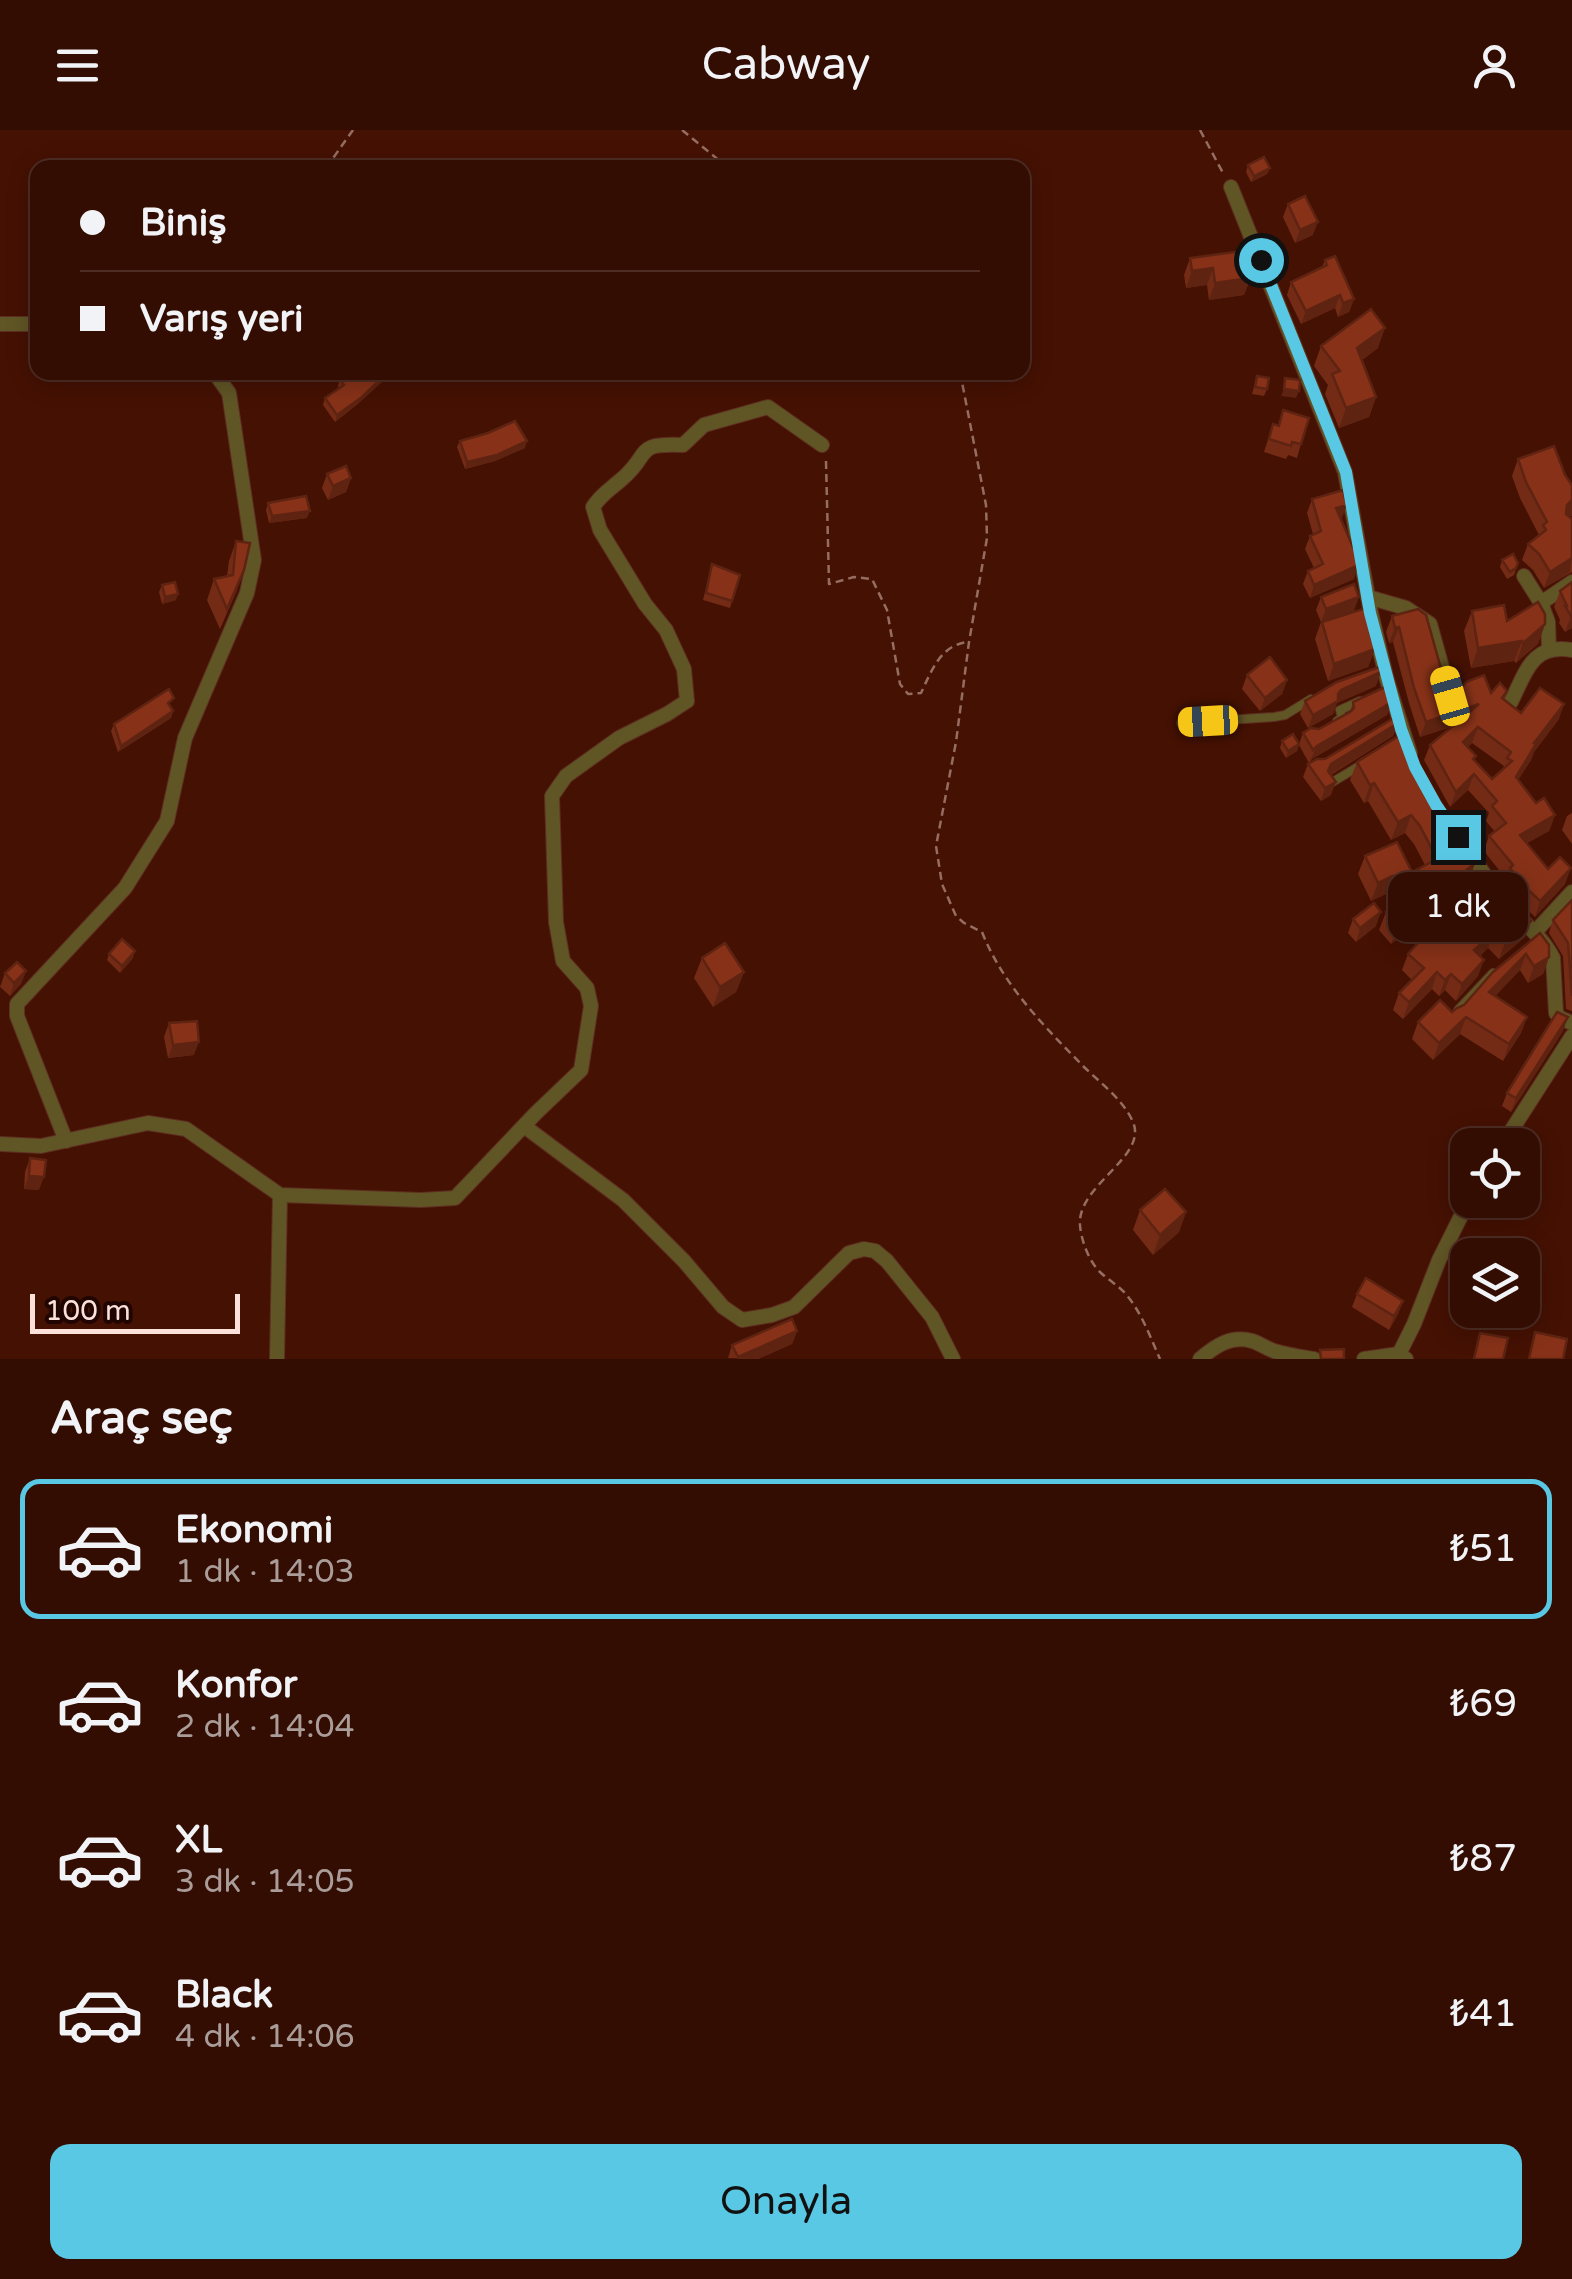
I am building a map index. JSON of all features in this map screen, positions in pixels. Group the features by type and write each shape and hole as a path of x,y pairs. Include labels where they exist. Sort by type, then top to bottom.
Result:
{"street":[{"path":"1231,187 1346,472 1370,613 1415,767"},
{"path":"0,324 30,324"},
{"path":"66,1141 17,1016 18,1004 125,888 167,820 185,738 247,593 254,560 230,394 220,380"},
{"path":"0,1144 41,1146 148,1123 186,1130 280,1195 455,1198 581,1070 591,1006 587,988 562,961 556,922 552,796 579,766 619,738 687,701 684,669 666,630 645,604 600,530 592,506 627,476 643,452 658,444 683,445 704,426 768,407 822,445"},
{"path":"1524,576 1542,603 1548,622 1549,650"},
{"path":"1542,603 1572,582"},
{"path":"1367,589 1430,624 1450,696"},
{"path":"1511,702 1537,656 1549,650 1572,650"},
{"path":"1447,821 1505,901 1554,958 1556,1014 1572,1023"},
{"path":"1536,934 1572,892"},
{"path":"1513,1128 1572,1036"},
{"path":"524,1126 622,1200 723,1306 742,1320 794,1307 849,1253 875,1251 932,1317 952,1359"},
{"path":"277,1359 280,1195"},
{"path":"1364,1359 1403,1357 1439,1260 1460,1218"},
{"path":"1200,1359 1228,1340 1240,1339 1314,1359"}],"lane":[{"path":"1348,589 1367,589"},
{"path":"1353,619 1370,613"},
{"path":"1367,676 1384,670"},
{"path":"1327,726 1342,718 1340,710 1389,688"},
{"path":"1181,722 1274,718 1323,692"},
{"path":"1382,727 1398,717"},
{"path":"1390,747 1404,738"},
{"path":"1331,783 1375,756"},
{"path":"1492,912 1505,901"},
{"path":"1524,947 1536,934"},
{"path":"1452,1017 1496,970"}],"path":[{"path":"332,160 353,130"},
{"path":"682,130 719,160"},
{"path":"1200,130 1231,187"},
{"path":"962,380 986,505 987,538 936,846 942,884 956,916 982,932 998,969 1022,999 1116,1098 1134,1123 1132,1145 1090,1193 1081,1208 1080,1224 1092,1261 1132,1301 1160,1359"},
{"path":"822,445 827,465 829,584 854,577 872,579 886,610 900,684 908,694 921,692 940,655 960,642 969,642"}],"building":[{"path":"1264,157 1270,168 1254,176 1248,165"},
{"path":"1305,196 1318,222 1300,230 1288,204"},
{"path":"1257,249 1263,264 1248,266 1250,278 1215,283 1213,268 1192,271 1190,258"},
{"path":"1335,256 1354,299 1343,303 1340,295 1306,311 1291,282 1327,265 1325,260"},
{"path":"1371,309 1385,328 1357,348 1376,397 1346,408 1332,374 1340,371 1321,346"},
{"path":"1257,376 1269,378 1267,389 1255,387"},
{"path":"1285,378 1300,380 1299,391 1284,389"},
{"path":"341,380 380,380 337,415 325,398 344,385"},
{"path":"1283,410 1309,418 1301,444 1292,442 1291,446 1269,439 1273,424 1279,426"},
{"path":"515,421 527,441 497,455 467,462 460,441"},
{"path":"1554,446 1572,485 1572,500 1566,514 1572,519 1572,558 1550,572 1528,544 1546,530 1543,525 1547,522 1518,459"},
{"path":"346,466 351,478 333,486 327,474"},
{"path":"1343,490 1347,505 1336,508 1355,546 1359,565 1314,585 1308,571 1323,564 1310,536 1321,531 1312,499"},
{"path":"306,496 310,511 272,516 268,503"},
{"path":"236,541 250,543 244,570 227,609 214,579 233,575"},
{"path":"1513,554 1518,563 1510,572 1502,560"},
{"path":"712,564 740,575 732,601 706,593"},
{"path":"175,582 178,594 165,597 162,585"},
{"path":"1572,582 1572,615 1571,616 1560,591"},
{"path":"1354,584 1359,597 1326,609 1321,597"},
{"path":"1538,602 1545,614 1545,624 1523,643 1478,648 1472,611 1504,605 1507,621"},
{"path":"1369,607 1375,649 1334,664 1322,622"},
{"path":"1418,609 1426,615 1445,683 1452,690 1484,675 1491,693 1500,683 1507,691 1502,698 1521,713 1540,688 1564,704 1534,743 1516,777 1536,803 1544,798 1555,815 1520,835 1548,869 1560,857 1571,868 1540,901 1521,883 1510,868 1513,865 1489,836 1506,823 1492,806 1497,801 1474,774 1456,792 1430,745 1479,704 1426,722 1399,627 1395,628 1392,616","holes":["1478,727 1511,752 1507,758 1512,761 1492,779 1463,742"]},
{"path":"1270,657 1287,680 1265,698 1247,675"},
{"path":"1379,667 1381,672 1341,690 1338,701 1313,715 1305,701 1337,682"},
{"path":"1385,687 1392,702 1313,750 1303,733 1350,712 1353,702"},
{"path":"169,689 174,698 168,703 173,711 121,746 114,724"},
{"path":"1394,718 1398,723 1331,764 1328,771 1336,782 1325,788 1308,764 1325,759"},
{"path":"1293,734 1299,744 1288,751 1282,741"},
{"path":"1402,734 1475,863 1398,927 1386,912 1404,897 1393,876 1378,883 1365,856 1397,842 1412,872 1437,859 1411,815 1398,822 1357,762"},
{"path":"1481,873 1498,886 1455,926 1455,937 1465,937 1507,898 1531,921 1505,943 1494,932 1474,950 1484,960 1462,984 1451,974 1445,980 1437,972 1409,1002 1399,993 1424,968 1408,954"},
{"path":"1572,900 1572,996 1568,943 1553,920"},
{"path":"1374,903 1381,912 1360,928 1353,919"},
{"path":"1540,933 1549,945 1549,957 1534,966 1526,954 1489,992 1527,1017 1509,1044 1466,1017 1439,1043 1418,1022 1440,1000 1452,1012 1464,1005 1493,972"},
{"path":"122,939 135,951 122,966 109,954"},
{"path":"725,943 744,972 720,987 702,958"},
{"path":"17,962 26,971 14,983 5,973"},
{"path":"1557,1012 1568,1017 1516,1098 1507,1093"},
{"path":"197,1021 199,1042 173,1045 169,1023"},
{"path":"30,1158 46,1160 44,1177 29,1176"},
{"path":"1165,1189 1186,1212 1160,1235 1140,1210"},
{"path":"1366,1278 1403,1301 1394,1316 1357,1294"},
{"path":"792,1319 797,1331 738,1357 732,1345"},
{"path":"1535,1332 1567,1339 1563,1359 1529,1359"},
{"path":"1480,1333 1508,1338 1503,1359 1474,1359"},
{"path":"1344,1349 1344,1359 1321,1359 1320,1350"}],"route":[{"path":"1261,260 1346,472 1370,613 1401,729 1415,767 1458,837"}]}
